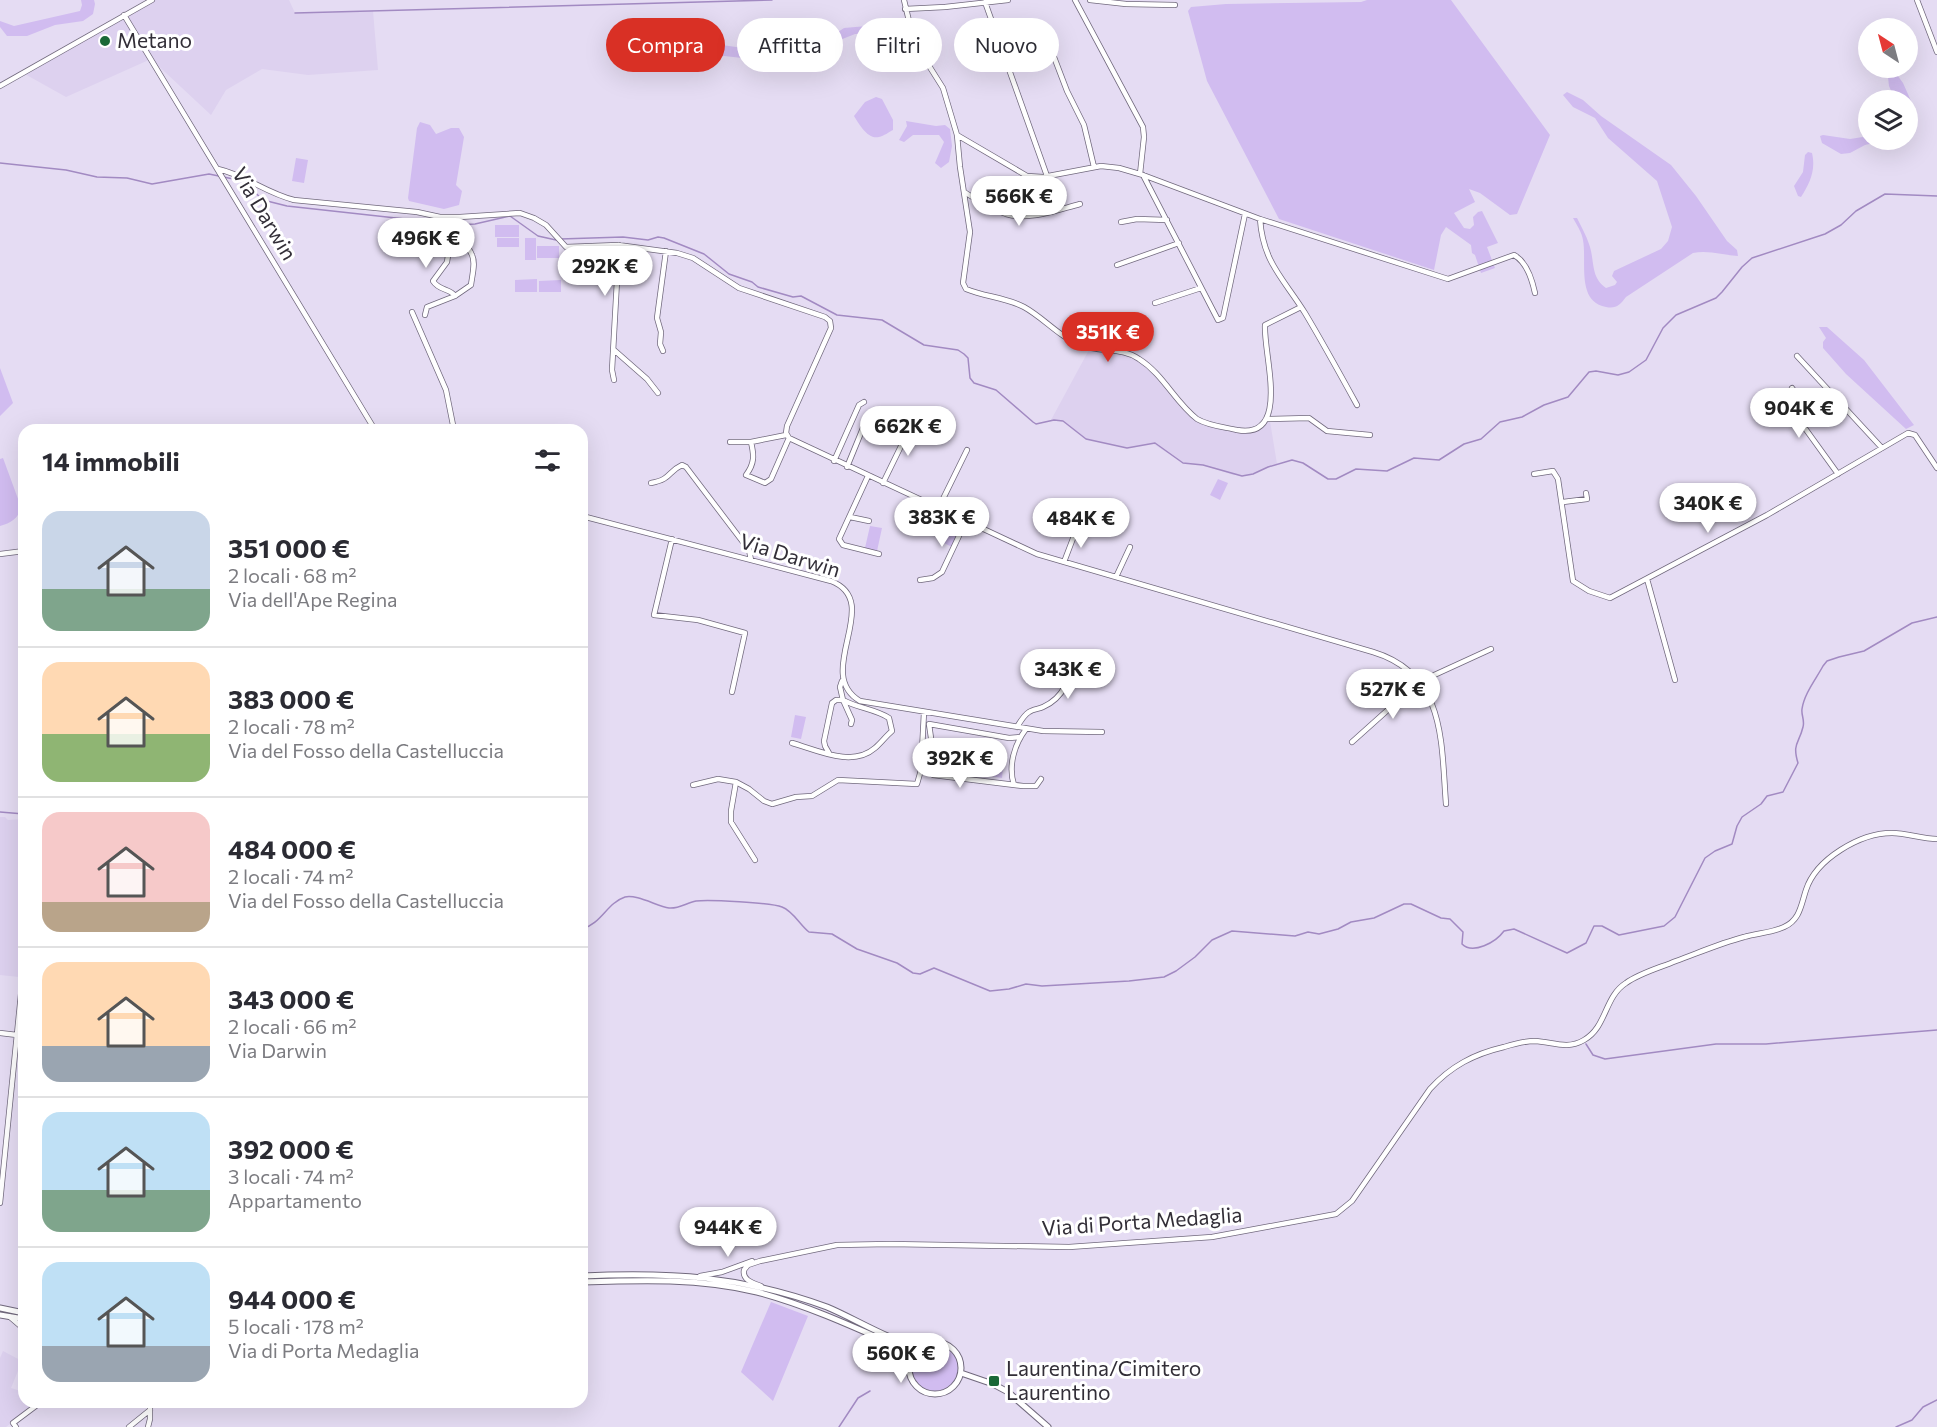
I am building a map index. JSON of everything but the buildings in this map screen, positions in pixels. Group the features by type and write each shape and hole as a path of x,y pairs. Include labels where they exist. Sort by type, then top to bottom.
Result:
{"main road":[{"path":"588,1276 660,1274 745,1283 827,1308 904,1342 920,1346"},
{"path":"588,1282 680,1281 756,1292 819,1312 899,1347 905,1351 911,1379 916,1386 930,1394 939,1394 953,1387 961,1373 957,1353 947,1344 933,1341 920,1346 909,1362"},
{"path":"2,1308 18,1312"},
{"path":"0,1315 18,1318"},
{"path":"961,1373 1008,1392 1048,1427"}],"street":[{"path":"0,86 152,0"},
{"path":"904,0 914,42 943,88 957,135 970,232 963,283 966,289 1020,305 1058,333 1082,346 1102,351 1126,352 1135,356 1154,371 1191,414 1200,421 1248,431 1260,428 1268,419 1271,392 1265,326 1268,322 1301,307"},
{"path":"905,9 1008,0"},
{"path":"1075,0 1143,127 1141,174 1179,243 1216,320 1223,318 1245,214"},
{"path":"1090,0 1126,4 1175,4"},
{"path":"1917,0 1937,52"},
{"path":"985,3 991,18"},
{"name":"Via Darwin","path":"124,15 371,424"},
{"path":"1059,70 1084,125 1094,167"},
{"path":"1011,72 1047,176"},
{"path":"957,135 1032,177 1094,167 1114,167 1141,174 1245,214 1448,279 1514,255 1521,259 1527,268 1533,280 1535,293"},
{"path":"218,169 242,176 277,195 294,200 451,217 520,213 544,224 562,244 572,248 619,245 666,251 693,258 739,288 799,307 829,320 831,329 790,418 788,436 771,479 765,483 746,475 754,459 751,442"},
{"path":"964,192 995,209 1018,216 1038,214 1080,204"},
{"path":"451,217 447,262 433,281 438,288 451,292 455,296"},
{"path":"1121,222 1137,219 1167,220"},
{"path":"1260,219 1262,235 1272,265 1301,307 1357,405"},
{"path":"424,315 427,307 464,292 471,285 474,259 467,246 451,227"},
{"path":"1117,265 1179,243"},
{"path":"614,380 612,370 619,245"},
{"path":"663,351 660,344 661,332 656,323 666,251"},
{"path":"1155,303 1201,288"},
{"path":"412,312 446,390 453,424"},
{"path":"614,350 647,379 658,393"},
{"path":"1797,356 1882,448"},
{"path":"1792,388 1805,407 1798,416 1799,420 1838,474"},
{"path":"834,461 859,405 864,402"},
{"path":"1268,419 1310,418 1327,431 1370,435"},
{"path":"848,467 863,428"},
{"path":"1534,474 1553,471 1556,473 1563,502 1572,576 1575,583 1589,591 1610,598 1767,515 1905,435 1912,433 1937,468"},
{"path":"883,483 903,442 900,435"},
{"path":"730,442 751,442 788,436 834,461 1037,554 1379,654 1398,663 1419,682 1431,700 1438,720 1446,804"},
{"path":"938,509 967,450"},
{"path":"651,483 668,479 682,465 686,467 749,550 751,560"},
{"path":"868,476 839,539 841,544 879,554"},
{"path":"1563,502 1587,499 1586,493"},
{"path":"850,517 869,521"},
{"name":"Via Darwin","path":"588,518 832,582 845,591 852,614 842,668 843,681"},
{"path":"920,580 933,578 942,572 966,521"},
{"path":"1064,562 1077,528"},
{"path":"672,539 653,611 654,615 698,620 745,633 732,692"},
{"path":"1116,578 1130,547"},
{"path":"0,554 18,552"},
{"path":"1647,579 1675,680"},
{"path":"1352,742 1419,682 1491,649"},
{"path":"1017,727 1024,716 1046,706 1064,687 1070,670 1065,659"},
{"path":"843,681 840,687 852,720 851,724"},
{"path":"843,681 850,694 860,701 1057,733 1102,732"},
{"path":"792,743 830,754 846,758 865,754 874,750 892,731 889,718 843,700 836,700 830,706 824,741 830,754"},
{"path":"693,785 718,779 736,782 772,804 796,797 812,796 838,780 917,784 921,770 924,712"},
{"path":"1020,737 1009,738 929,724 931,774 1014,785 1036,786 1041,779"},
{"path":"1014,785 1011,774 1012,765 1020,737 1026,729"},
{"path":"736,782 731,806 731,822 755,860"},
{"path":"735,792 744,785"},
{"name":"Via di Porta Medaglia","path":"697,1277 719,1273 747,1262 842,1244 1069,1247 1212,1237 1336,1214 1352,1201 1430,1089 1442,1076 1462,1062 1483,1053 1525,1042 1562,1046 1580,1042 1594,1032 1612,996 1629,981 1737,939 1770,932 1790,924 1799,914 1812,876 1820,866 1838,852 1863,839 1884,834 1937,839"},
{"path":"0,1201 18,1025"},
{"path":"0,1033 17,1035"},
{"path":"760,1261 748,1265 743,1274 747,1279 767,1289"},
{"path":"10,1317 18,1324"},
{"path":"16,1427 13,1424 33,1408"},
{"path":"129,1427 150,1410"},
{"path":"148,1427 150,1410"}],"shaded area":[{"path":"81,0 94,0 95,4 93,14 83,21 55,25 27,36 7,36 0,27 0,21 14,26 80,11"},
{"path":"152,0 289,0 295,13 373,11 378,70 308,75 262,69 226,90 211,115 151,59 66,97 23,73"},
{"path":"1367,0 1451,0 1550,135 1517,214 1510,215 1480,193 1469,189 1475,202 1454,213 1464,228 1470,229 1474,225 1473,217 1482,211 1498,243 1487,247 1495,268 1481,273 1471,245 1446,227 1441,235 1434,270 1279,219 1207,81 1188,11 1191,7 1226,4 1361,2"},
{"path":"855,27 855,34 843,39 844,28"},
{"path":"725,45 737,47 737,57 725,56"},
{"path":"1888,78 1899,78 1906,90 1891,90"},
{"path":"1567,92 1583,100 1601,116 1671,165 1727,241 1737,250 1738,256 1710,252 1693,253 1626,297 1618,306 1606,307 1597,304 1590,297 1587,289 1583,240 1573,218 1577,218 1585,234 1597,279 1606,288 1617,282 1612,276 1614,271 1661,249 1668,241 1672,227 1657,181 1608,138 1595,118 1573,107 1563,95"},
{"path":"876,97 882,99 893,120 893,130 879,137 871,136 864,131 854,116 865,102"},
{"path":"906,121 936,126 945,125 950,129 952,146 949,162 941,168 935,163 944,142 939,135 913,135 904,142 899,140 907,126"},
{"path":"420,122 430,125 436,134 451,128 459,128 464,137 456,185 462,191 459,205 444,209 409,201 417,128"},
{"path":"1820,136 1858,138 1858,149 1841,154 1822,143"},
{"path":"1808,152 1812,153 1813,171 1801,197 1798,196 1794,186 1803,172 1805,155"},
{"path":"296,158 308,160 304,183 292,181"},
{"path":"495,225 519,225 519,237 495,237"},
{"path":"497,238 519,238 519,247 497,247"},
{"path":"525,238 536,238 536,260 525,260"},
{"path":"537,246 559,246 559,258 537,258"},
{"path":"537,279 537,292 515,292 515,280"},
{"path":"561,280 561,292 539,292 539,281"},
{"path":"1819,327 1827,327 1864,360 1914,425 1906,429 1846,374 1823,348 1826,338"},
{"path":"1090,348 1123,352 1148,365 1197,419 1233,429 1260,428 1269,415 1277,464 1250,475 1233,475 1203,465 1183,463 1152,443 1127,448 1086,439 1063,421 1051,420"},
{"path":"0,368 13,403 0,416"},
{"path":"3,458 18,499 18,514 14,520 0,526 0,459"},
{"path":"1218,479 1228,483 1220,500 1210,495"},
{"path":"951,522 961,527 952,547 942,542"},
{"path":"870,526 882,528 877,551 865,548"},
{"path":"795,715 806,717 801,739 791,737"},
{"path":"985,765 1003,768 1002,778 984,775"},
{"path":"0,817 5,817 8,820 18,819 18,977 0,975"},
{"path":"771,1302 808,1316 773,1401 741,1372"},
{"path":"935,1345 951,1352 958,1368 951,1384 935,1391 919,1384 912,1368 919,1352"},
{"path":"3,1351 18,1359 18,1371 11,1388 18,1390 18,1408 31,1408 6,1427 0,1427 0,1358"}],"waterway":[{"path":"295,13 772,0"},
{"path":"0,163 66,170 97,177 127,178 152,184 209,174 243,181 263,200 287,206 450,226"},
{"path":"560,239 623,237 648,240 664,238 704,254 729,274 752,282 758,287 793,297 801,296 837,315 882,320 924,345 958,350 964,354 968,358 970,378 974,383 996,390 1036,424 1054,420 1063,421 1086,439 1127,448 1155,443 1183,463 1203,465 1242,476 1292,460 1303,463 1328,479 1336,479 1356,469 1387,471 1414,458 1439,460 1464,444 1481,439 1500,422 1522,417 1544,405 1568,397 1589,372 1618,375 1629,372 1646,360 1663,328 1676,315 1716,298 1752,258 1825,234 1841,225 1856,211 1885,194 1937,196"},
{"path":"455,225 475,224 510,216 538,236 556,240"},
{"path":"588,926 613,904 625,897 635,897 669,908 703,901 776,906 790,912 809,932 832,934 857,949 897,963 913,973 920,974 934,968 990,991 1026,984 1042,986 1164,977 1195,957 1212,940 1232,931 1295,936 1308,932 1319,934 1338,929 1351,922 1374,918 1404,904 1411,904 1441,918 1450,919 1463,932 1462,944 1467,947 1484,946 1504,931 1514,929 1567,953 1586,943 1594,926 1602,926 1619,935 1664,926 1675,917 1705,858 1732,844 1742,817 1761,804 1767,796 1783,792 1798,763 1796,747 1803,724 1803,703 1827,661 1864,651 1912,623 1937,617"},
{"path":"0,812 18,814"},
{"path":"1586,1044 1593,1055 1605,1059 1716,1044 1766,1044 1937,1030"},
{"path":"839,1427 858,1398 870,1391"},
{"path":"1896,1427 1912,1420 1923,1407 1937,1400"}],"place":[{"name":"Metano","path":"105,41"},
{"name":"Laurentina/Cimitero Laurentino","path":"994,1381"}]}
